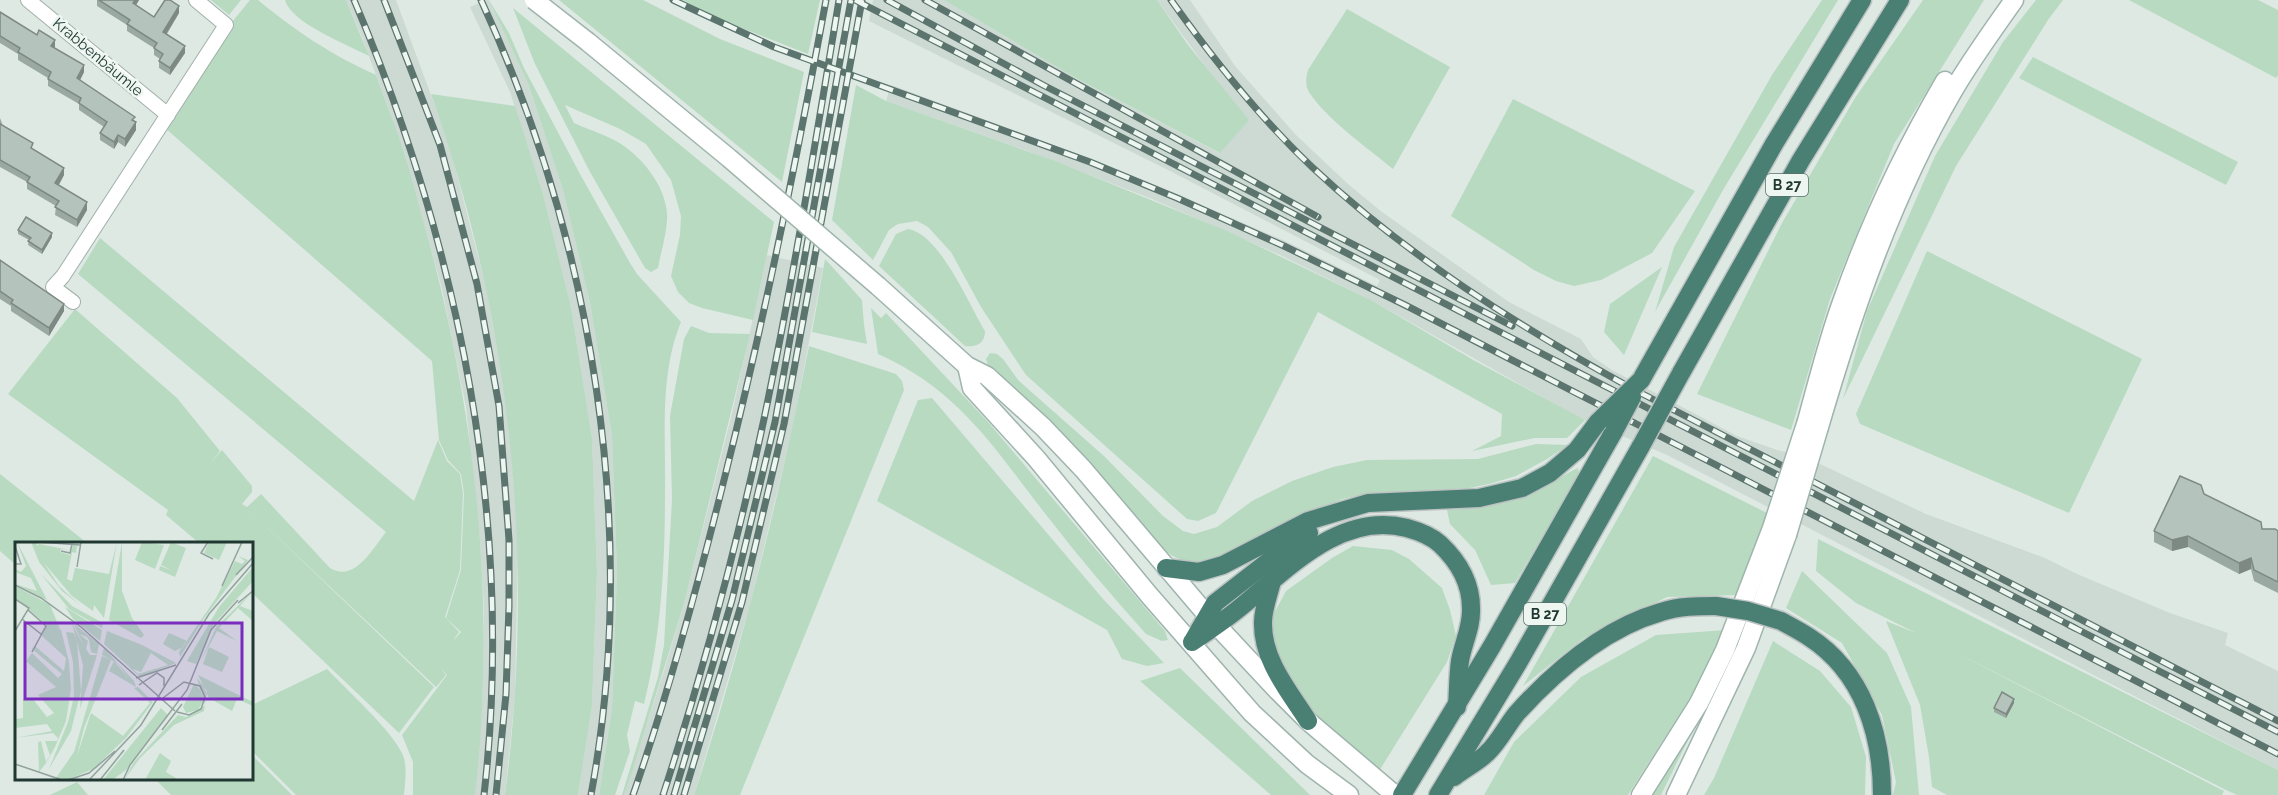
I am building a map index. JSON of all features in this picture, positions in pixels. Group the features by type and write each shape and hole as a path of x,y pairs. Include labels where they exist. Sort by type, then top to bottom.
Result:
{"highway":[{"name":"B 27","path":"1402,795 1457,707 1606,426 1641,380 1774,144 1862,0"},
{"name":"B 27","path":"1443,788 1518,663 1801,160 1900,0"},
{"name":"B 27","path":"1166,568 1199,572 1223,565 1308,521 1368,503 1479,498 1522,488 1550,472 1606,426"},
{"name":"B 27","path":"1212,620 1215,603 1283,550 1340,512"},
{"name":"B 27","path":"1192,642 1212,620 1272,581 1314,549 1337,536 1358,528 1381,525 1401,527 1420,532 1437,542 1461,570 1468,588 1471,608 1468,634 1461,660 1457,707"},
{"path":"1272,581 1262,620 1265,646 1269,659 1308,721"},
{"name":"B 27","path":"1443,788 1488,753 1516,715 1543,686 1603,638 1634,621 1663,611 1693,606 1716,606 1748,611 1781,621 1811,638 1834,658 1856,685 1871,715 1880,750 1882,795"}],"main road":[{"path":"534,0 729,158 967,366 987,376 1042,427 1090,477 1212,620 1308,721 1395,795"},
{"path":"1813,424 1841,303 1875,217 1912,137 1949,73 2000,0"},
{"path":"1676,795 1746,648 1813,424 1901,193 1952,92 2014,0"},
{"path":"967,366 972,387 1048,472 1149,595 1252,713 1307,764 1349,795"},
{"path":"1641,795 1699,703 1780,532"}],"street":[{"name":"Krabbenbäumle","path":"28,0 168,115"},
{"path":"73,302 53,287 226,25 196,0"}],"shaded area":[{"path":"346,0 396,0 449,144 485,283 508,406 518,539 515,695 505,795 475,795 483,692 484,607 480,541 466,407 442,289 405,154"},
{"path":"489,0 529,86 563,190 590,303 612,436 617,572 612,708 599,795 578,795 592,706 597,572 592,438 571,307 543,194 510,92 470,7"},
{"path":"873,0 944,0 1074,77 1219,153 1214,78 1157,0 1190,0 1235,66 1296,135 1348,184 1382,212 1509,302 1581,339 1593,357 1612,370 1737,436 1803,456 1926,514 2045,558 2170,613 2228,633 2225,645 2278,671 2278,770 1667,455 1576,416 1371,300 1280,255 1152,199 1025,150 886,101 891,85 1157,186 1285,241 1377,286 1380,280 1172,172 869,21"},
{"path":"767,255 823,268 793,426 750,605 694,795 624,795 685,600 732,413"}],"green space":[{"path":"211,0 241,0 229,15"},
{"path":"250,0 258,0 314,42 376,75 410,171 443,296 469,437 477,509 484,652 475,795 413,795 413,762 402,735 447,675 441,668 446,675 436,687 248,509 434,687 399,733 254,595 254,542 198,542 166,515 168,510 8,394 75,309 177,398 220,451 210,464 222,450 252,486 252,492 242,504 247,507 261,494 330,568 347,571 355,568 369,555 386,532 78,274 100,238 414,501 438,440 447,461 460,474 463,493 460,570 445,617 459,632 453,641 461,632 446,618 461,570 464,493 461,474 448,460 439,440 432,361 165,128 232,22"},
{"path":"285,0 346,0 369,56 309,25 289,9"},
{"path":"489,0 509,33 524,68 630,263 637,274 681,322 669,363 665,407 664,547 658,627 644,704 635,701 627,735 630,751 615,795 599,795 612,708 617,572 612,436 590,303 563,190 529,86"},
{"path":"559,0 643,0 720,39 804,72 782,182"},
{"path":"682,0 820,0 808,54 729,23"},
{"path":"944,0 1157,0 1188,45 1249,120 1220,153 1074,77"},
{"path":"1822,0 1838,0 1723,190 1655,312 1674,247 1772,75"},
{"path":"1923,0 1984,0 1894,144 1830,299 1791,430 1697,394 1782,223 1855,98"},
{"path":"2036,0 2063,0 1956,166 1843,399 1867,311 1935,156 2003,42"},
{"path":"2129,0 2258,0 2278,10 2278,75 2276,78"},
{"path":"513,8 774,222 753,320 702,308 689,303 678,292 671,276 680,235 681,216 671,180 646,144 620,129 565,105 574,123 610,138 637,157 652,174 662,193 667,213 658,268 651,272 645,268 590,172 535,64"},
{"path":"1347,9 1450,67 1393,169 1326,113 1307,87 1308,70"},
{"path":"2033,57 2238,162 2226,185 2019,78"},
{"path":"856,85 886,101 1055,161 1227,231 1371,300 1475,361 1585,420 1567,438 1535,438 1472,451 1501,436 1502,414 1318,312 1216,513 1198,521 1187,519 1026,375 981,307 951,252 928,227 917,221 898,224 889,230 873,260 832,220"},
{"path":"431,94 515,106 543,194 571,307 592,438 597,572 592,706 578,795 505,795 514,707 518,618 516,529 510,440 498,352 481,265 458,179"},
{"path":"1513,99 1695,191 1652,253 1601,280 1574,286 1556,281 1534,270 1451,216"},
{"path":"908,229 920,234 931,243 953,272 985,331 982,342 979,344 965,346 879,266 896,234"},
{"path":"1927,251 2142,359 2069,513 1860,424 1856,414"},
{"path":"825,259 862,300 867,344 812,332"},
{"path":"1662,267 1624,355 1604,332 1610,304"},
{"path":"871,308 881,318 886,313 988,422 1165,631 1168,640 1162,641 1146,634 1074,550 995,448 956,405 908,369 878,354"},
{"path":"691,326 709,333 750,334 685,600 632,772 624,795 622,795 658,677 664,645 672,499 670,416 684,339"},
{"path":"809,346 896,374 902,381 904,390 740,795 694,795 744,628 785,460"},
{"path":"990,353 997,354 1003,359 1019,381 1104,456 1163,516 1183,531 1194,534 1217,527 1252,501 1292,481 1333,467 1367,460 1478,459 1536,444 1568,445 1516,476 1469,488 1366,494 1342,499 1216,558 1199,562 1184,561 1171,555 1158,544 990,371 986,359"},
{"path":"932,398 1104,600 1164,663 1147,666 1122,659 1107,630 877,501 918,400"},
{"path":"1653,456 1767,513 1737,595 1667,597 1584,638 1523,686"},
{"path":"1578,468 1579,474 1515,583 1491,585 1475,550 1450,524 1447,510 1484,506 1519,498"},
{"path":"0,474 86,542 15,542 15,564 0,551"},
{"path":"1818,539 2278,770 2278,795 2237,795 1949,649 2224,791 2222,795 1947,795 1932,787 1920,705 1886,621 1916,633 1856,603 1816,571"},
{"path":"1353,546 1392,550 1409,559 1442,588 1456,636 1447,662 1379,771 1319,721 1275,658 1271,619 1286,591"},
{"path":"1802,571 1887,653 1911,707 1919,795 1893,795 1896,782 1882,715 1842,643 1786,608"},
{"path":"1726,630 1711,665 1628,795 1484,795 1514,742 1581,677 1656,635"},
{"path":"1773,641 1820,671 1851,707 1866,757 1865,795 1704,795 1714,778"},
{"path":"1180,668 1310,795 1271,795 1140,681"},
{"path":"327,669 382,725 400,749 404,758 406,776 404,795 296,795 254,753 254,704"},
{"path":"1710,695 1661,795 1646,795"},
{"path":"254,757 292,795 171,795 156,780 254,780"},
{"path":"77,782 88,795 50,795"}],"building":[{"path":"99,0 135,0 133,3 154,17 165,0 170,0 179,6 163,32 185,46 170,68 159,61 163,54 154,48 157,43 127,24 130,20"},
{"path":"0,12 37,35 39,30 55,40 51,46 84,65 77,78 135,117 132,120 136,122 125,139 118,135 114,142 100,133 107,122 79,103 81,98 48,79 51,72 18,52 20,48 0,36"},
{"path":"0,124 33,143 31,148 64,168 55,183 87,202 77,220 55,207 59,201 27,182 30,177 0,160"},
{"path":"26,217 52,233 42,250 28,241 31,238 18,230"},
{"path":"0,260 64,304 49,328 11,303 13,300 0,291"},
{"path":"2180,476 2201,485 2204,494 2261,522 2262,529 2278,531 2278,582 2254,570 2251,558 2239,563 2188,536 2172,540 2154,531"},
{"path":"2002,692 2014,699 2006,714 1994,708"}],"railway":[{"path":"354,0 391,95 423,191 450,290 470,390 484,490 492,592 492,694 484,795"},
{"path":"384,0 440,145 477,284 499,406 509,540 509,606 506,694 496,795"},
{"path":"481,0 520,93 552,189 578,288 596,389 607,491 610,593 605,695 591,795"},
{"path":"673,0 774,47 1090,162 1284,246 1407,306 2278,754"},
{"path":"633,795 683,635 740,413 780,237 826,0"},
{"path":"663,795 692,702 754,467 775,367 839,0"},
{"path":"674,795 732,600 775,422 851,0"},
{"path":"855,0 2075,628"},
{"path":"684,795 742,602 784,424 862,0"},
{"path":"887,0 1043,85 1512,326"},
{"path":"925,0 1318,217"},
{"path":"1171,0 1237,87 1312,167 1386,231 1506,315 1633,389 2278,721"},
{"path":"2069,625 2278,732"}]}
